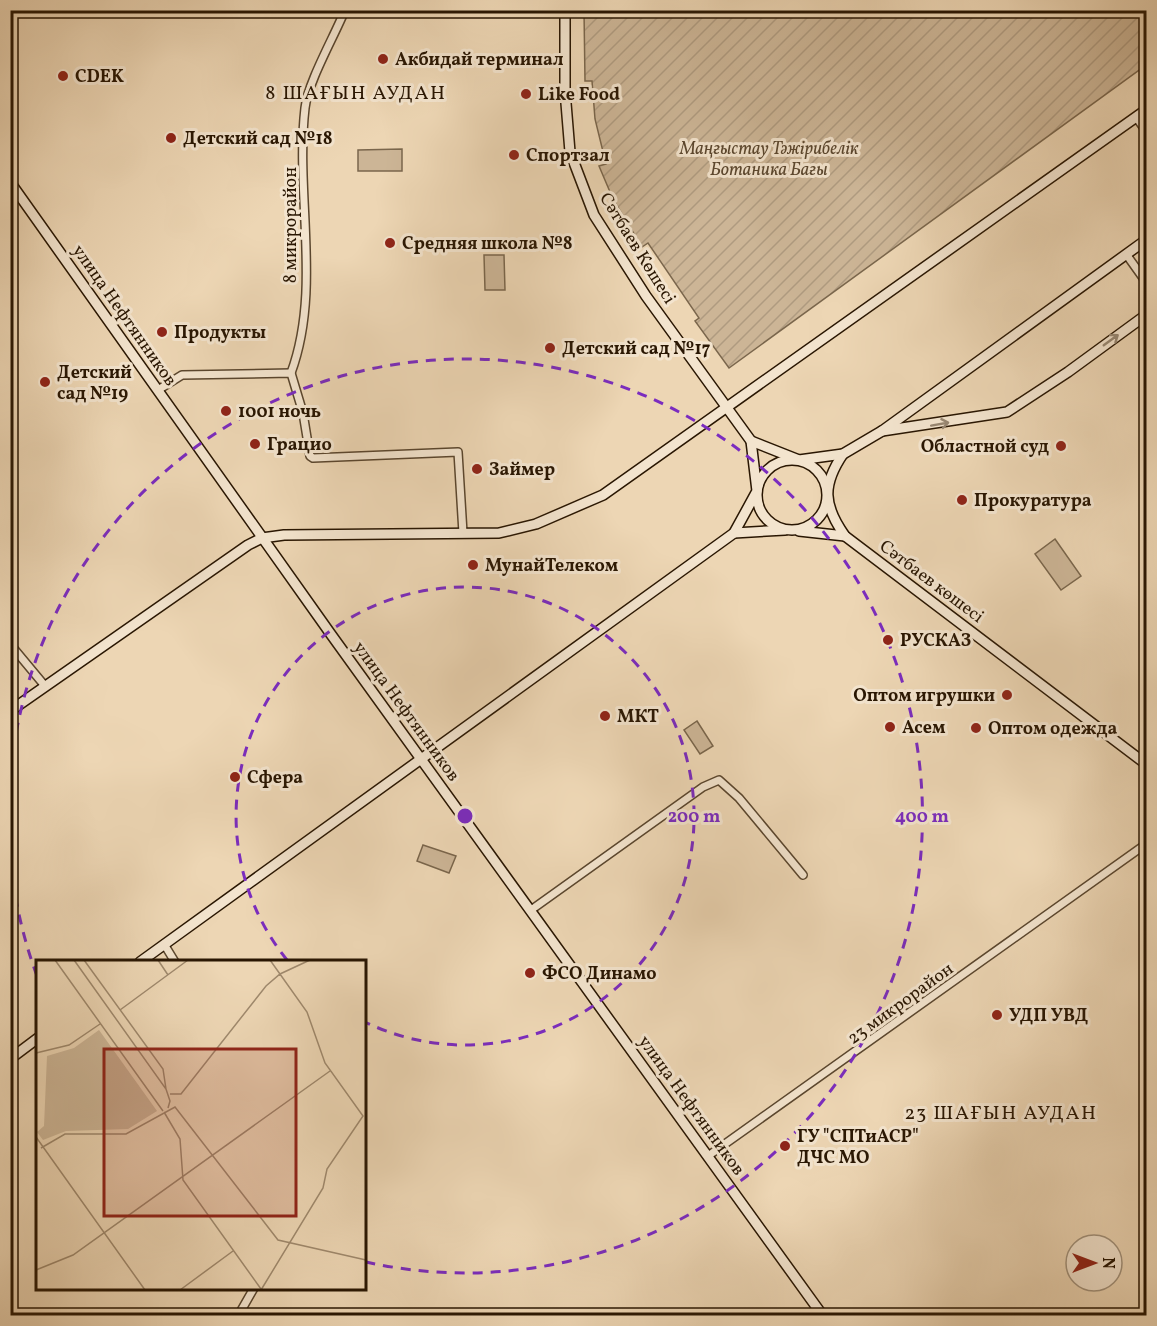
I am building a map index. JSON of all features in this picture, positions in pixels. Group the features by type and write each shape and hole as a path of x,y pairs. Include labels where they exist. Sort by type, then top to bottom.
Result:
{"main road":[{"name":"Сәтбаев Көшесі","path":"565,10 567,123 570,152 579,179 594,215 619,254 751,441 757,491"},
{"path":"10,711 211,570 262,538 284,535 499,533 536,524 603,495 728,409 1146,110"},
{"name":"улица Нефтянников","path":"10,182 262,538 823,1316"},
{"path":"143,960 421,756 734,533 766,470 787,460 843,454 882,431 1146,240"},
{"path":"882,431 902,430 1007,412 1068,372 1146,315"},
{"path":"751,441 809,463 823,478 827,499"},
{"path":"734,533 792,530 811,524 819,517 827,499 830,473 843,454"},
{"path":"757,491 762,514 780,528 845,536"},
{"name":"Сәтбаев көшесі","path":"827,499 845,536 1146,764"},
{"path":"10,1059 36,1040"}],"street":[{"name":"8 микрорайон","path":"291,373 299,351 305,304 305,108 345,10"},
{"path":"1136,117 1146,131"},
{"path":"1126,254 1146,282"},
{"path":"158,390 182,375 291,373 303,413 310,456 313,458 458,452 463,533"},
{"path":"10,644 45,686"},
{"path":"531,910 703,787 719,780 740,798 803,875"},
{"name":"23 микрорайон","path":"708,1156 1146,844"},
{"path":"164,945 174,960"},
{"path":"238,1316 253,1290"}],"green space":[{"name":"Маңғыстау Тәжірибелік Ботаника Бағы","path":"584,11 1146,11 1146,65 729,368 695,321 699,318 648,243 642,247 613,199 599,166 606,164 595,119 592,81 585,81"},
{"path":"402,149 402,171 358,171 358,150"},
{"path":"484,255 504,255 505,290 485,290"},
{"path":"1055,539 1081,576 1061,590 1035,554"},
{"path":"697,721 713,746 700,754 684,730"},
{"path":"423,845 456,856 449,873 417,861"}],"place":[{"name":"Акбидай терминал","path":"383,59"},
{"name":"CDEK","path":"63,76"},
{"name":"Like Food","path":"526,94"},
{"name":"Детский сад №18","path":"171,138"},
{"name":"Спортзал","path":"514,155"},
{"name":"Средняя школа №8","path":"390,243"},
{"name":"Продукты","path":"162,332"},
{"name":"Детский сад №17","path":"550,348"},
{"name":"Детский сад №19","path":"45,382"},
{"name":"1001 ночь","path":"226,411"},
{"name":"Грацио","path":"255,444"},
{"name":"Областной суд","path":"1061,446"},
{"name":"Займер","path":"477,469"},
{"name":"Прокуратура","path":"962,500"},
{"name":"МунайТелеком","path":"473,565"},
{"name":"РУСКАЗ","path":"888,640"},
{"name":"Оптом игрушки","path":"1007,695"},
{"name":"МКТ","path":"605,716"},
{"name":"Асем","path":"890,727"},
{"name":"Оптом одежда","path":"976,728"},
{"name":"Сфера","path":"235,777"},
{"name":"ФСО Динамо","path":"530,973"},
{"name":"УДП УВД","path":"997,1015"},
{"name":"ГУ \"СПТиАСР\" ДЧС МО","path":"785,1146"}],"district":[{"name":"8 ШАҒЫН АУДАН","path":"356,92"},
{"name":"23 ШАҒЫН АУДАН","path":"1001,1112"}]}
